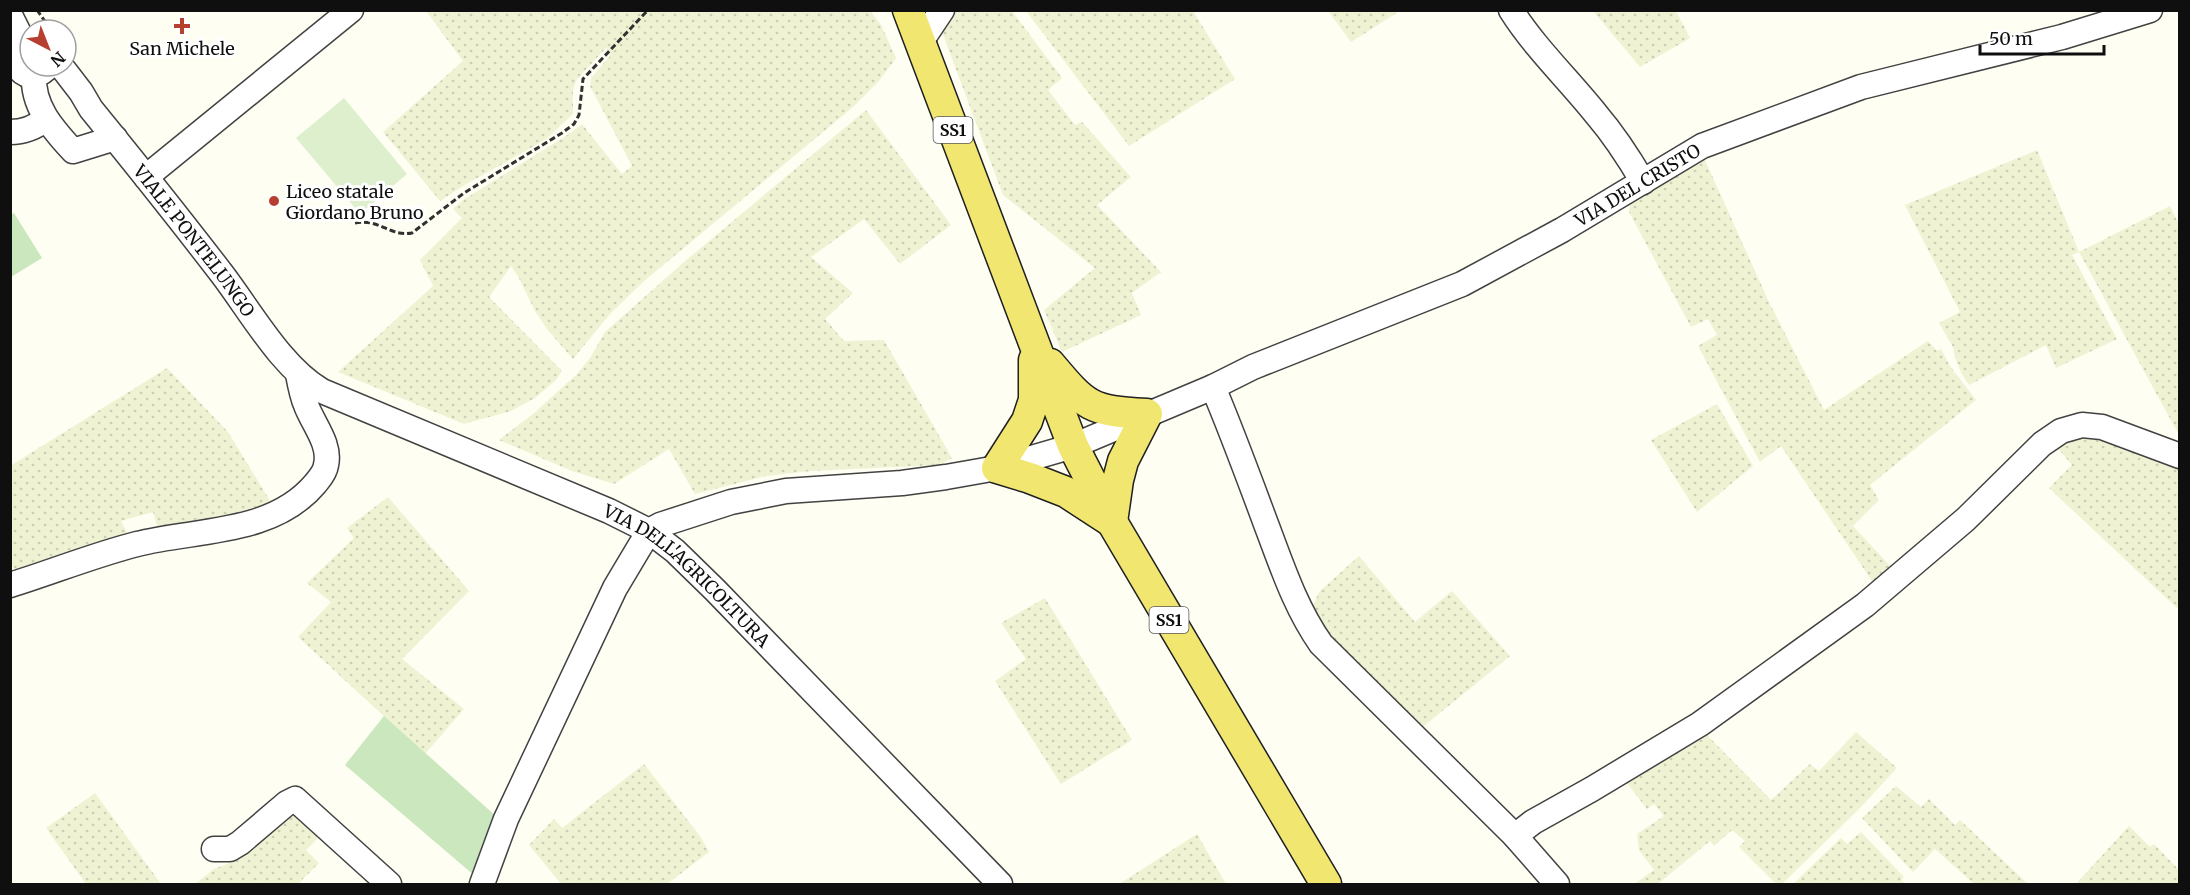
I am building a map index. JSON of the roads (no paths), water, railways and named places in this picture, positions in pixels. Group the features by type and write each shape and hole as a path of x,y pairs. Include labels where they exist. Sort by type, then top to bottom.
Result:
{"main road":[{"name":"SS1","path":"908,10 1073,446 1112,522 1326,885"},
{"path":"1034,345 1076,395 1086,403 1116,413 1147,414 1124,461 1118,480 1112,522 1066,492 997,468 1027,421 1034,400 1034,345"}],"street":[{"path":"146,177 351,10"},
{"path":"920,43 942,10"},
{"path":"1511,10 1523,30 1596,113 1626,153 1643,183"},
{"name":"VIA DEL CRISTO","path":"649,531 660,525 731,502 786,491 902,483 946,477 997,468 1073,446 1213,387 1253,367 1462,284 1643,183 1702,146 1861,87 2062,37 2150,10"},
{"path":"17,32 16,66 18,68"},
{"path":"33,78 35,92 46,119 74,152 115,138"},
{"name":"VIALE PONTELUNGO","path":"40,78 55,84 73,99 91,109"},
{"name":"VIALE PONTELUNGO","path":"70,78 91,109 298,374"},
{"path":"10,132 18,132 46,119"},
{"path":"10,585 136,544 251,523 276,514 307,494 322,476 327,453 305,404 298,374"},
{"name":"VIA DELL'AGRICOLTURA","path":"298,374 322,391 609,511 649,531 675,551 715,590 1000,885"},
{"path":"1213,387 1293,596 1306,622 1321,644 1515,836 1557,885"},
{"path":"1515,836 1533,822 1700,724 1865,604 1966,519 2042,444 2061,431 2082,425 2102,427 2180,456"},
{"path":"482,885 506,819 615,588 649,531"},
{"path":"214,849 230,849 240,843 287,803 295,799 389,885"}],"place":[{"name":"San Michele","path":"182,26"},
{"name":"Liceo statale Giordano Bruno","path":"274,201"}]}
